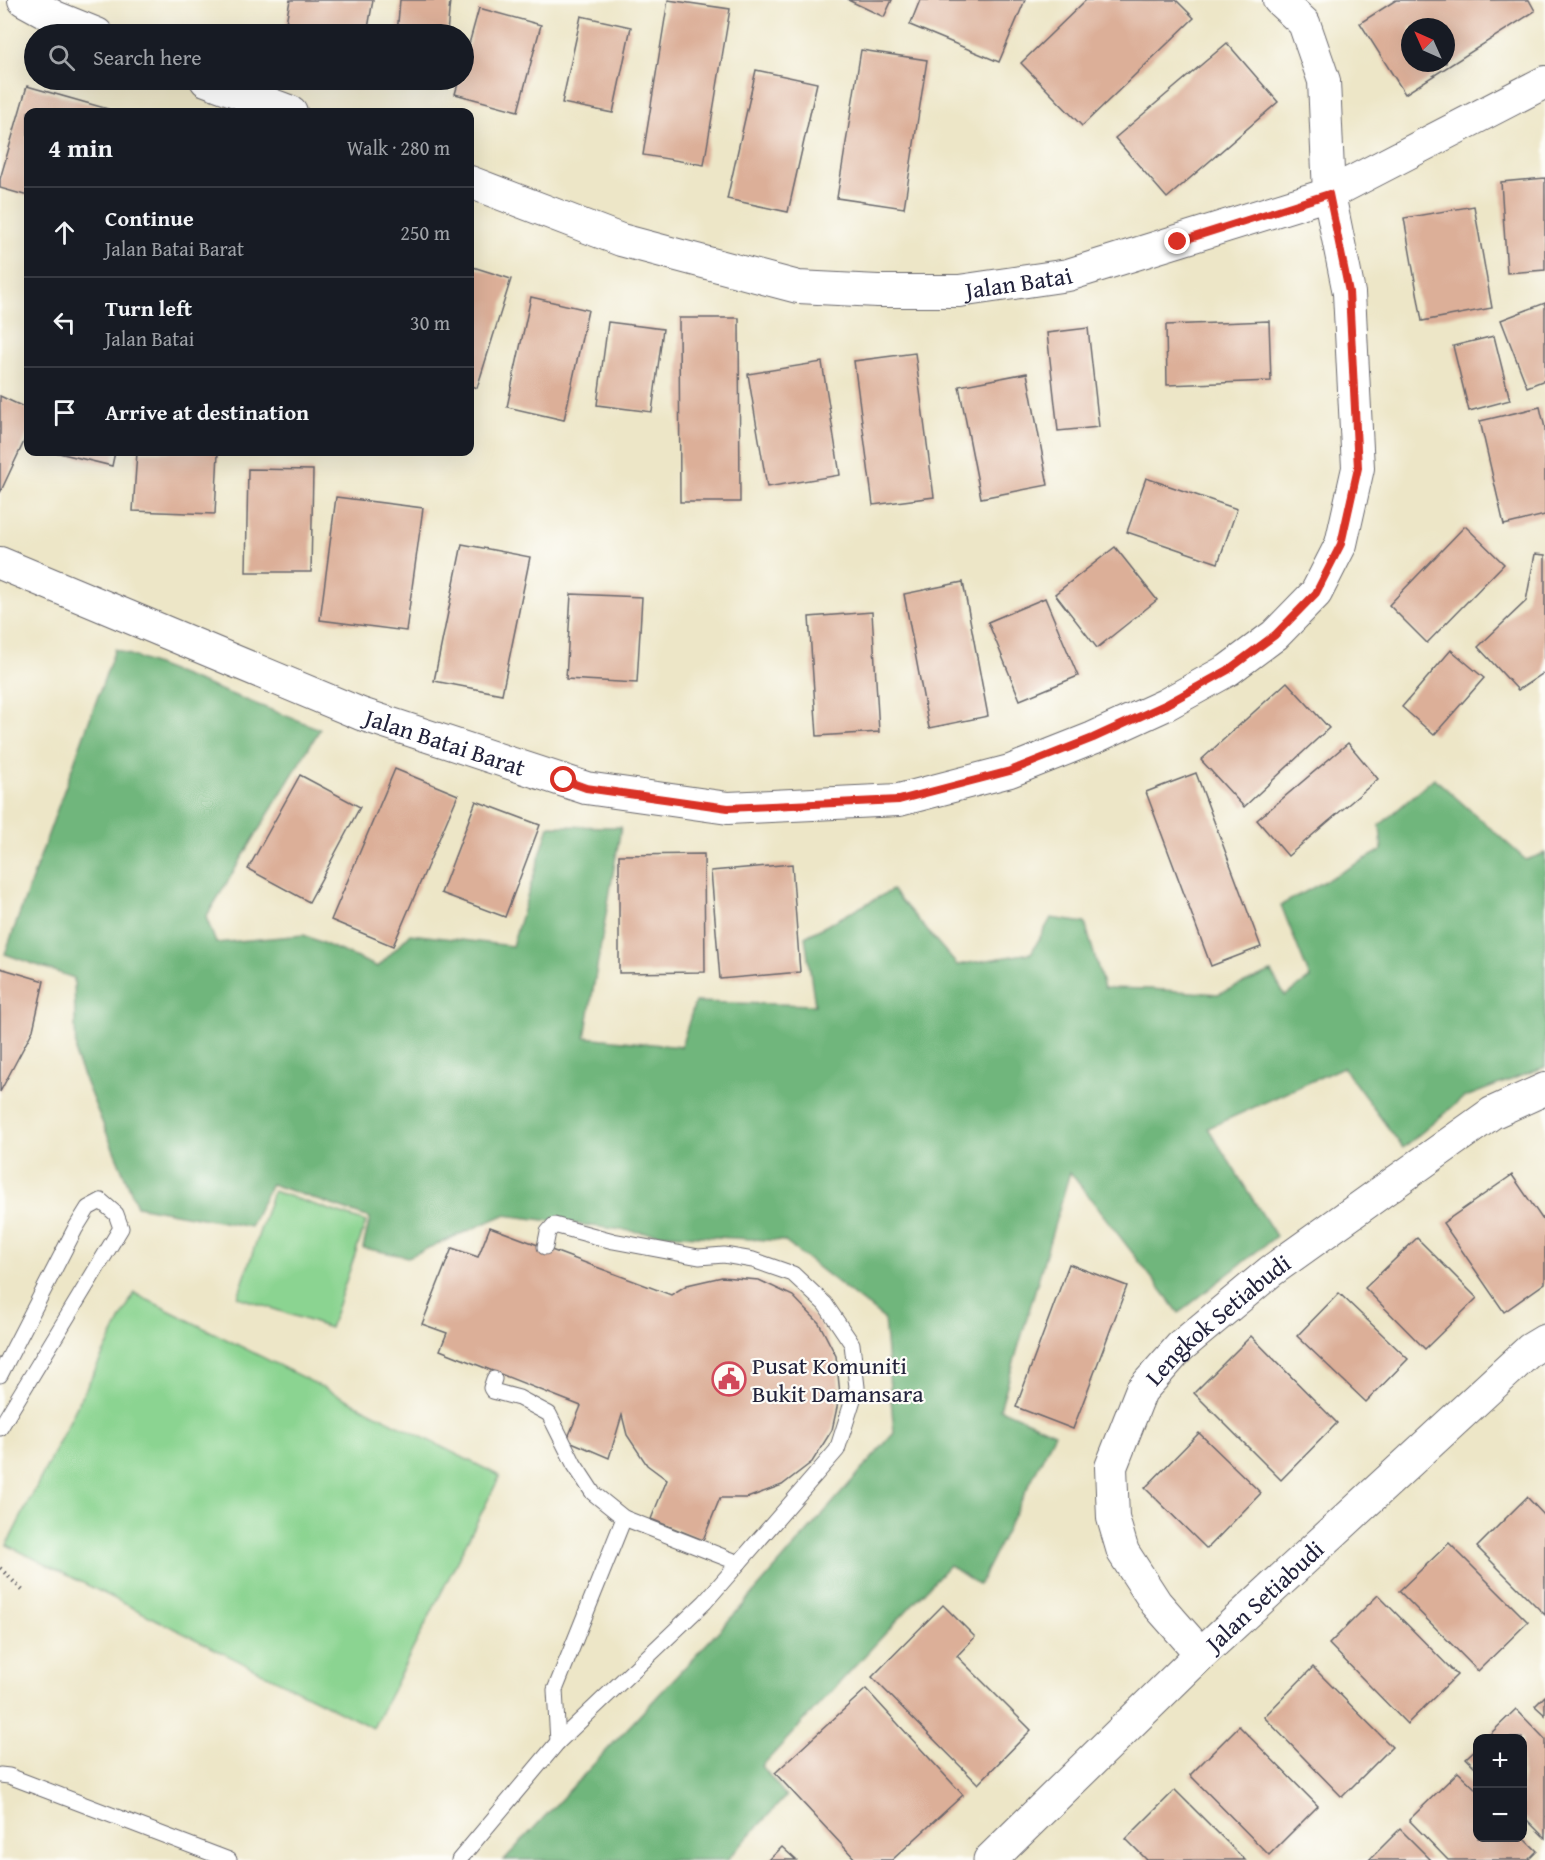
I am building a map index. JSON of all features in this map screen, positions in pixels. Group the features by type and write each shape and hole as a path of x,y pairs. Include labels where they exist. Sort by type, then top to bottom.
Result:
{"street":[{"path":"24,0 72,24"},
{"name":"Jalan Batai Barat","path":"0,563 362,714 586,788 728,808 899,800 1010,771 1093,738 1165,705 1228,670 1275,635 1316,593 1341,544 1358,468 1349,292 1329,194 1324,81 1304,23 1279,0"},
{"name":"Jalan Batai","path":"474,184 621,240 798,287 878,291 959,291 1068,275 1329,194 1545,82"},
{"path":"233,90 280,108"},
{"name":"Lengkok Setiabudi","path":"1201,1654 1156,1603 1122,1552 1113,1518 1111,1467 1141,1390 1180,1347 1271,1271 1492,1113 1545,1089"},
{"name":"Jalan Setiabudi","path":"990,1860 1201,1654 1530,1350 1545,1341"}],"lane":[{"path":"0,1375 75,1229 88,1208 101,1201 116,1214 122,1228 0,1428"},
{"path":"459,1860 558,1742 705,1602 837,1450 857,1387 852,1344 825,1304 793,1274 753,1260 724,1255 699,1257 614,1241 554,1225 549,1232 545,1247"},
{"path":"494,1379 491,1388 493,1391 519,1398 549,1414 574,1464 593,1492 624,1518 739,1563"},
{"path":"558,1742 555,1690 624,1518"},
{"path":"0,1775 9,1776 229,1860"}],"path":[{"path":"0,1568 23,1592"}],"green space":[{"path":"115,649 320,729 206,917 216,943 304,935 378,967 410,934 512,946 549,826 621,827 585,1037 681,1047 695,1002 815,1005 805,937 892,890 957,965 1031,953 1051,918 1085,923 1104,988 1218,994 1271,972 1285,996 1310,978 1281,905 1382,850 1380,825 1434,778 1526,860 1545,853 1545,1067 1463,1098 1403,1148 1343,1067 1208,1128 1276,1236 1179,1313 1070,1172 1000,1409 1055,1433 979,1585 949,1565 762,1766 786,1796 727,1860 504,1860 743,1605 894,1433 884,1319 784,1241 647,1233 504,1215 408,1257 363,1248 370,1218 271,1184 250,1227 137,1206 76,1059 74,978 5,954"},
{"path":"273,1191 366,1222 330,1328 238,1297"},
{"path":"134,1293 500,1476 373,1728 7,1545"}],"building":[{"path":"290,0 373,0 369,24 286,24"},
{"path":"400,0 450,0 448,24 398,24"},
{"path":"668,0 730,9 704,165 643,155"},
{"path":"848,0 892,0 884,17"},
{"path":"920,0 1025,0 999,62 910,25"},
{"path":"1086,0 1176,0 1194,18 1082,126 1021,63"},
{"path":"1396,0 1529,0 1535,11 1455,62 1455,18 1401,18 1401,72 1439,72 1405,94 1360,23"},
{"path":"479,8 541,25 518,111 455,94 456,90 474,90 474,26"},
{"path":"581,16 631,27 613,113 562,103"},
{"path":"1227,43 1278,102 1167,198 1115,138"},
{"path":"861,50 927,60 904,208 837,198"},
{"path":"756,70 817,83 788,212 727,199"},
{"path":"26,90 41,90 104,108 24,108 24,195 0,188 0,179"},
{"path":"1545,178 1545,270 1507,273 1501,182"},
{"path":"1474,206 1492,308 1422,321 1404,218"},
{"path":"474,267 511,279 477,388 474,387"},
{"path":"531,297 588,310 564,420 507,407"},
{"path":"1545,303 1545,380 1527,387 1501,320"},
{"path":"679,318 739,318 740,502 680,502"},
{"path":"1269,321 1271,381 1167,385 1166,325"},
{"path":"608,322 663,329 652,412 597,405"},
{"path":"1088,328 1099,427 1058,431 1047,333"},
{"path":"1494,336 1510,400 1469,411 1453,346"},
{"path":"915,353 934,497 873,505 854,361"},
{"path":"822,362 840,475 767,487 748,374"},
{"path":"1027,373 1048,485 981,498 959,386"},
{"path":"0,396 24,407 24,442 0,493"},
{"path":"1540,407 1545,428 1545,515 1504,525 1480,421"},
{"path":"71,456 114,456 112,466"},
{"path":"137,456 218,456 215,514 133,511"},
{"path":"248,469 313,470 311,572 246,572"},
{"path":"1146,478 1237,509 1218,563 1127,532"},
{"path":"336,497 423,508 406,631 320,620"},
{"path":"1465,526 1504,564 1427,643 1389,605"},
{"path":"462,544 530,557 502,694 434,681"},
{"path":"1115,547 1157,600 1097,648 1055,594"},
{"path":"1535,554 1545,555 1545,672 1518,690 1478,647 1526,601"},
{"path":"963,582 988,716 929,728 904,594"},
{"path":"571,594 642,597 637,683 566,679"},
{"path":"1045,598 1078,676 1020,700 988,622"},
{"path":"872,612 879,732 817,736 809,617"},
{"path":"1451,650 1484,678 1434,735 1402,707"},
{"path":"1287,682 1329,728 1244,807 1201,760"},
{"path":"1348,743 1378,779 1288,856 1257,820"},
{"path":"395,769 458,795 393,946 331,920"},
{"path":"1196,773 1261,947 1211,966 1146,792"},
{"path":"300,775 360,807 309,902 248,869"},
{"path":"476,801 540,825 505,917 441,893"},
{"path":"704,854 705,972 619,973 619,855"},
{"path":"792,864 800,972 720,979 711,871"},
{"path":"0,968 44,981 33,1030 0,1092"},
{"path":"1512,1175 1545,1223 1545,1283 1504,1312 1443,1223"},
{"path":"490,1227 671,1295 687,1285 722,1277 759,1280 793,1296 819,1323 836,1356 840,1394 832,1430 812,1462 782,1485 747,1498 720,1498 703,1540 651,1519 667,1480 647,1465 627,1435 622,1415 609,1458 567,1440 581,1406 440,1350 447,1333 422,1324 452,1248 478,1257"},
{"path":"1417,1238 1477,1298 1425,1349 1365,1288"},
{"path":"1069,1264 1127,1286 1073,1429 1016,1407"},
{"path":"1339,1293 1408,1359 1366,1402 1297,1336"},
{"path":"1251,1336 1337,1423 1281,1480 1194,1393"},
{"path":"1199,1433 1261,1493 1207,1549 1145,1488"},
{"path":"1527,1497 1545,1516 1545,1615 1477,1547"},
{"path":"1449,1543 1528,1622 1478,1671 1399,1591"},
{"path":"1378,1595 1457,1675 1407,1724 1329,1644"},
{"path":"943,1605 975,1637 957,1656 1031,1730 978,1784 872,1677"},
{"path":"1313,1667 1392,1747 1342,1797 1264,1717"},
{"path":"866,1689 963,1795 892,1860 856,1860 775,1773"},
{"path":"1545,1696 1545,1715 1535,1706"},
{"path":"1516,1709 1545,1739 1545,1838 1527,1820 1527,1734 1490,1734"},
{"path":"1239,1726 1318,1806 1269,1855 1190,1775"},
{"path":"1473,1752 1473,1765 1466,1758"},
{"path":"1458,1772 1473,1786 1473,1842 1527,1841 1537,1851 1528,1860 1448,1860 1409,1820"},
{"path":"1175,1790 1245,1860 1147,1860 1126,1839"},
{"path":"1400,1829 1431,1860 1369,1860"},
{"path":"782,1847 796,1860 769,1860"}],"place":[{"name":"Pusat Komuniti Bukit Damansara","path":"729,1379"}],"route":[{"path":"564,780 586,788 728,808 899,800 1010,771 1093,738 1165,705 1228,670 1275,635 1316,593 1341,544 1358,468 1349,292 1329,194 1178,242"}]}
